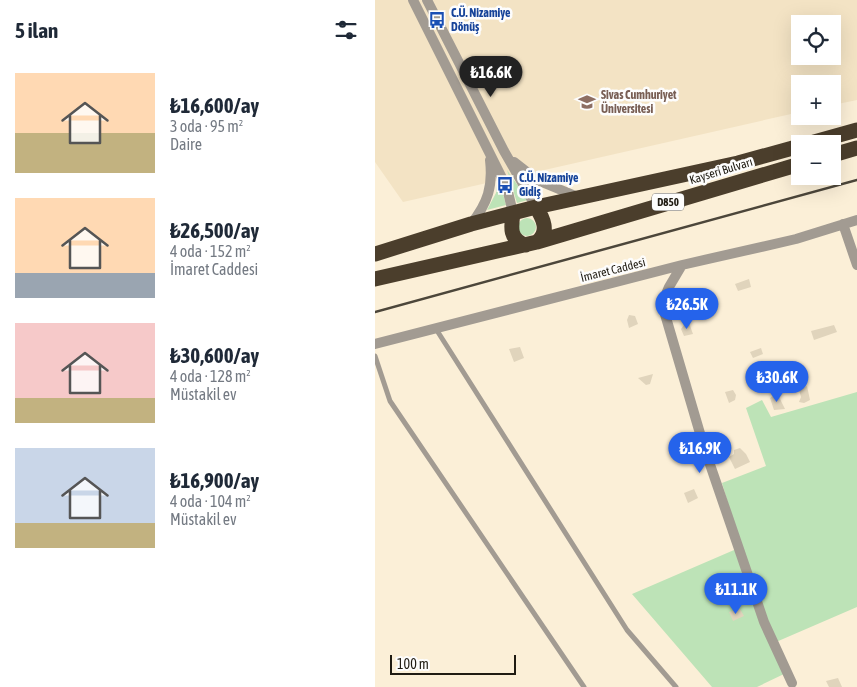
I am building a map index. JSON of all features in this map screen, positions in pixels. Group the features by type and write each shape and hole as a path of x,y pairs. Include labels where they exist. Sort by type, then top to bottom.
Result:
{"highway":[{"path":"839,135 857,130"},
{"name":"Kayseri Bulvarı","path":"536,206 739,162 791,148"},
{"path":"841,153 857,148"},
{"name":"Kayseri Bulvarı","path":"375,279 531,244 791,167"},
{"path":"375,254 536,206 545,229 543,236 531,244 518,242 511,232 513,213"}],"street":[{"path":"413,0 505,185 513,213"},
{"path":"427,0 504,151 536,206"},
{"path":"504,151 531,177 578,197"},
{"path":"471,224 481,211 490,187 489,154"},
{"name":"İmaret Caddesi","path":"375,344 683,265 796,239 857,220"},
{"path":"843,224 857,265"},
{"path":"375,247 393,248"},
{"path":"683,265 669,287 662,304 704,446 764,622 792,683"}],"lane":[{"path":"436,328 627,630 676,687"},
{"path":"375,356 390,401 584,687"}],"shaded area":[{"name":"Sivas Cumhuriyet Üniversitesi","path":"375,0 857,0 857,100 841,103 841,75 791,75 791,114 403,202 375,162"}],"green space":[{"path":"507,170 528,200 517,203"},
{"path":"498,176 506,205 487,210 496,193"},
{"path":"523,218 531,218 536,223 534,234 523,236 518,231 518,223"},
{"path":"857,392 857,607 776,642 784,674 757,687 712,687 632,594 741,547 722,483 766,466 746,408 762,400 771,417"}],"building":[{"path":"749,279 751,287 738,291 735,284"},
{"path":"629,315 635,316 638,324 629,328 627,320"},
{"path":"689,323 693,334 684,336 681,329"},
{"path":"834,325 837,332 814,340 811,331"},
{"path":"520,347 524,358 514,362 509,349"},
{"path":"761,348 763,354 753,358 750,352"},
{"path":"653,374 650,384 646,385 638,378"},
{"path":"807,386 810,400 804,403 799,402 801,397 799,390"},
{"path":"733,390 736,395 735,400 729,403 725,392"},
{"path":"777,393 785,409 774,410 770,398"},
{"path":"740,448 750,462 735,469 729,457 734,454 734,450"},
{"path":"694,489 698,498 688,503 684,493"},
{"path":"740,609 744,616 733,621 729,612"},
{"path":"838,678 842,687 829,687 826,681"}],"railway":[{"path":"375,312 857,180"}],"place":[{"name":"C.Ü. Nizamiye Dönüş","path":"437,20"},
{"name":"Sivas Cumhuriyet Üniversitesi","path":"587,102"},
{"name":"C.Ü. Nizamiye Gidiş","path":"505,185"}]}
